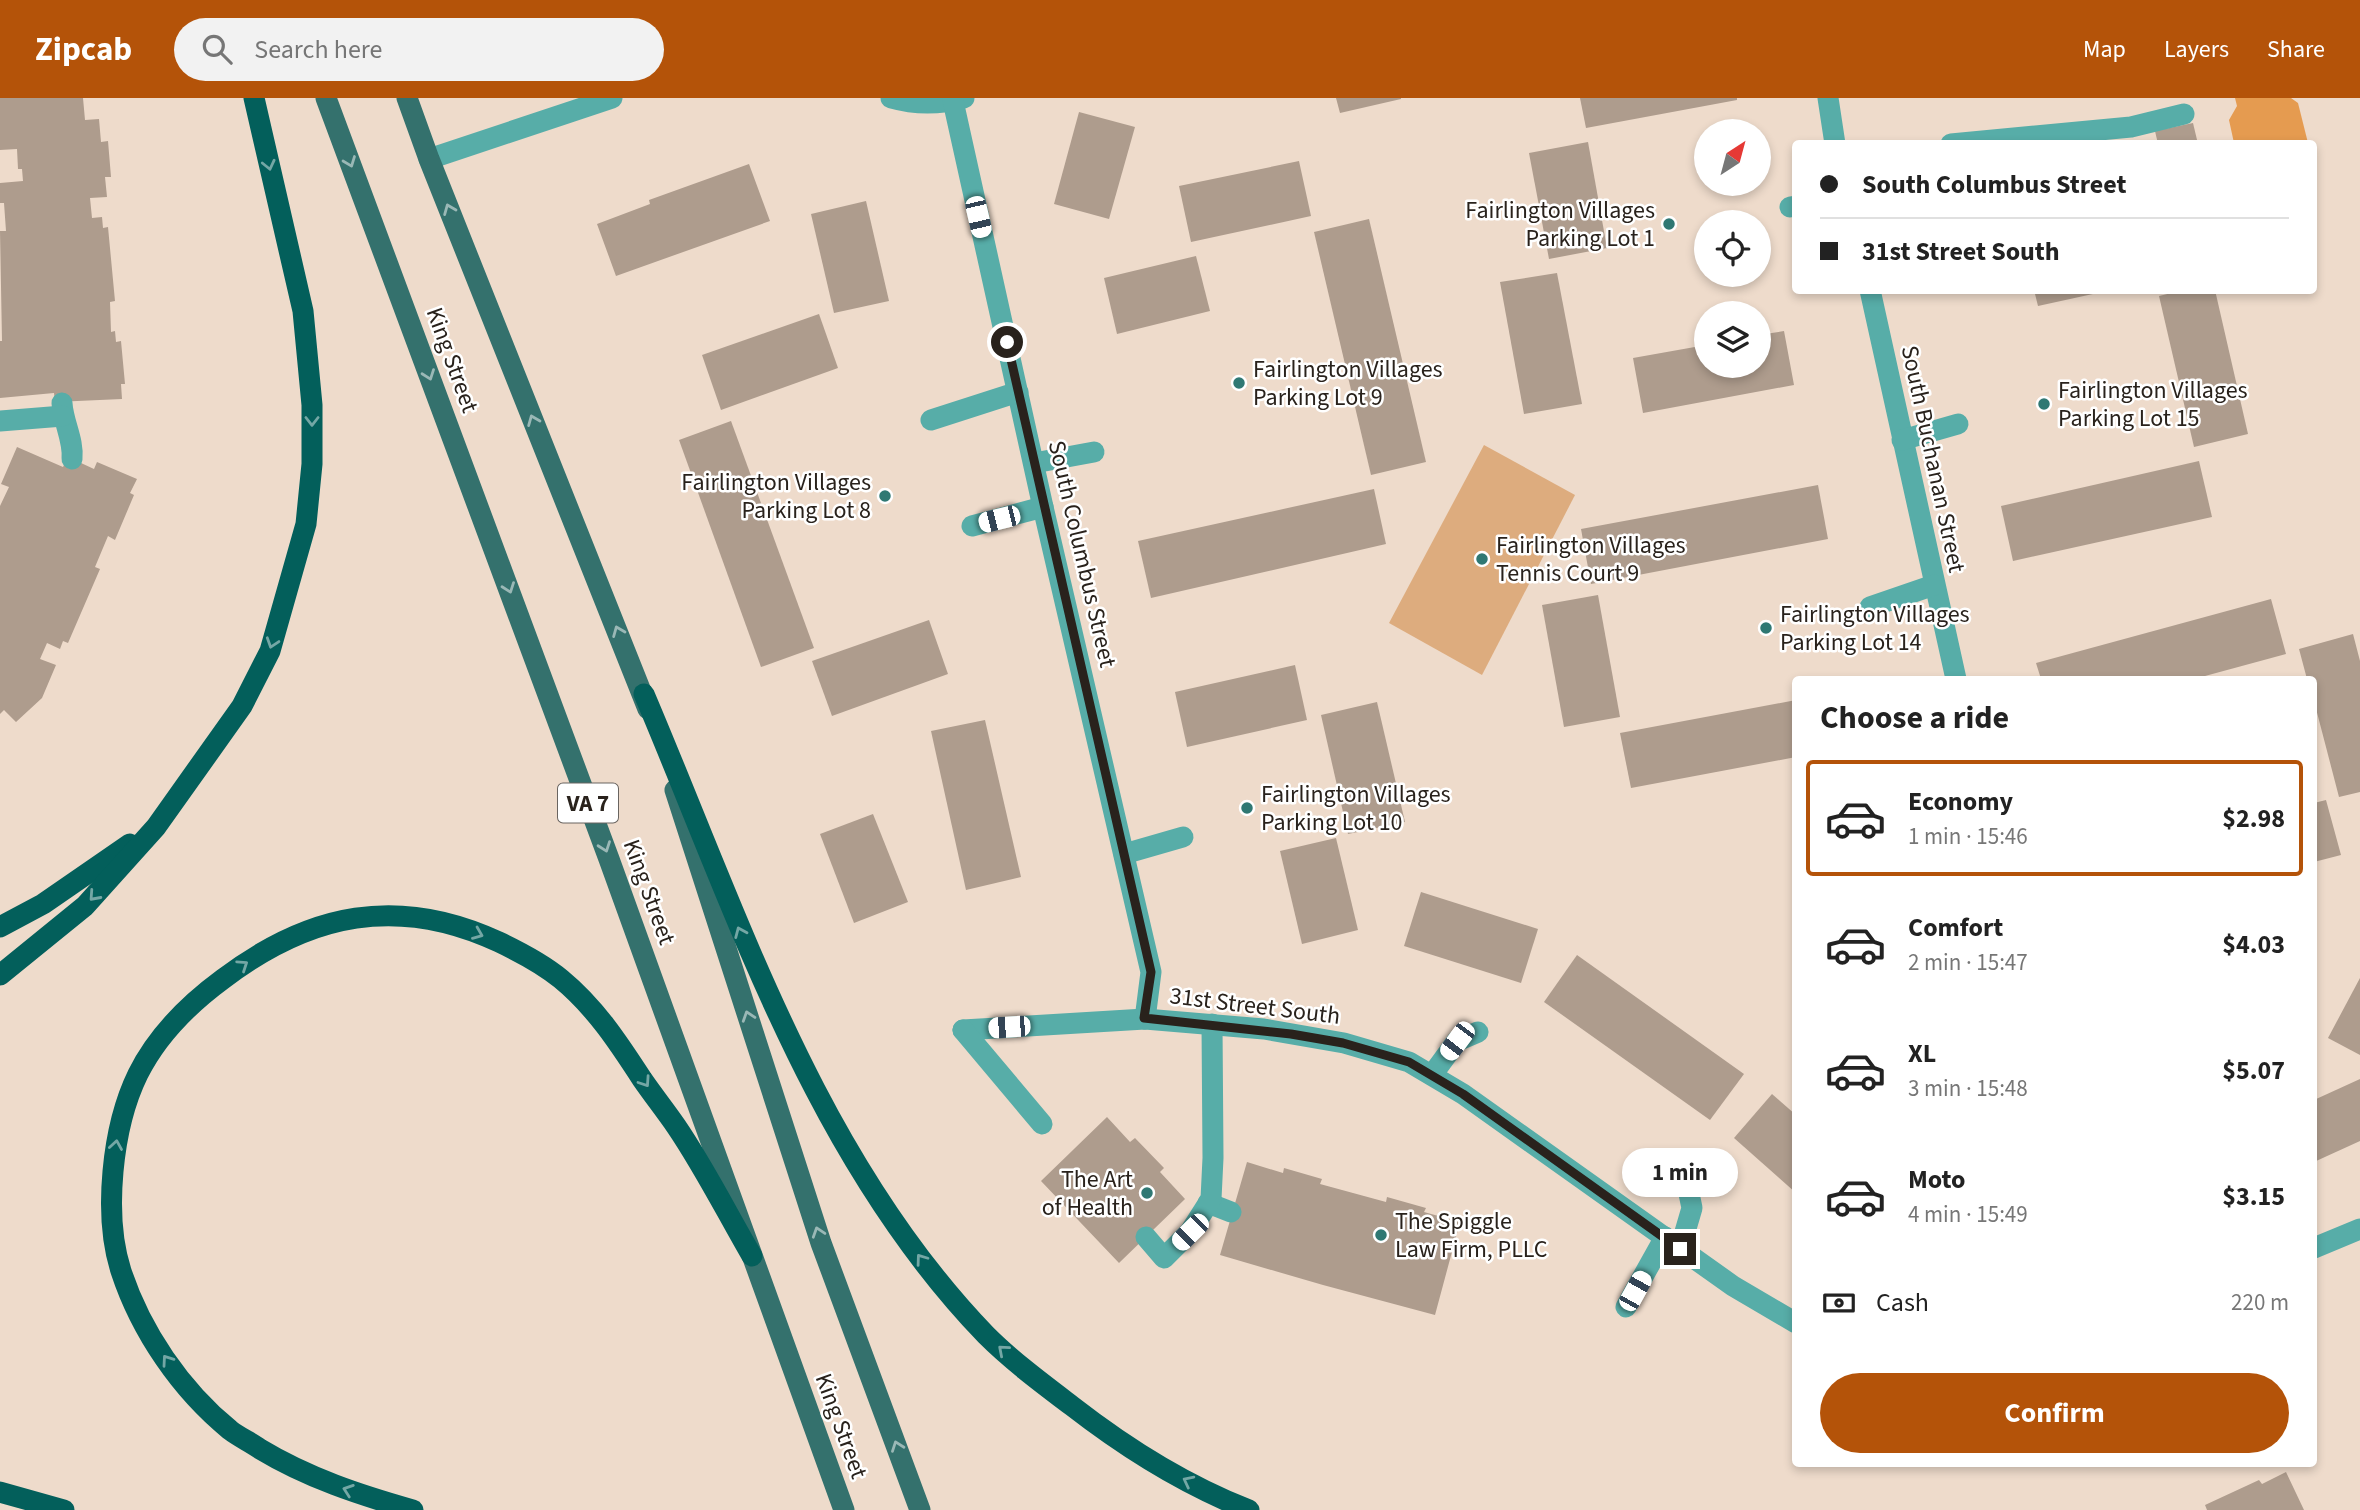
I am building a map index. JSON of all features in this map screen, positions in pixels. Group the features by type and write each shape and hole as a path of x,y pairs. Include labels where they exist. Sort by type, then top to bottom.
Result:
{"highway":[{"path":"0,975 85,906 156,827 242,706 270,651 306,524 312,464 312,405 303,312 254,98"},
{"path":"643,694 693,809 738,928 788,1037 888,1212 935,1278 988,1337 1081,1413 1130,1449 1183,1480 1250,1510"},
{"path":"0,927 43,904 156,827"},
{"path":"414,1510 327,1483 280,1461 231,1430 187,1387 146,1330 120,1269 113,1224 114,1155 121,1120 139,1072 166,1031 206,992 241,965 278,942 322,925 373,916 413,915 445,922 479,933 513,949 558,976 588,1004 619,1042 677,1128 752,1256"},
{"path":"0,1492 64,1510"}],"main road":[{"name":"King Street","path":"326,98 609,859 844,1510"},
{"name":"King Street","path":"407,98 643,694 821,1243 920,1510"}],"street":[{"path":"429,159 612,98"},
{"path":"891,98 929,104 958,100"},
{"path":"1828,98 1834,140"},
{"name":"South Columbus Street","path":"958,100 1043,507 1151,972 1144,1018"},
{"path":"1993,140 2131,127 2184,114"},
{"name":"South Buchanan Street","path":"1871,294 1955,676"},
{"path":"932,420 1018,392"},
{"path":"0,421 62,408 73,448 72,458"},
{"path":"1902,440 1958,424"},
{"path":"1034,463 1094,452"},
{"path":"971,526 1043,507"},
{"path":"1870,607 1934,585"},
{"path":"1124,854 1183,837"},
{"name":"31st Street South","path":"1042,1124 962,1030 1144,1018 1264,1030 1343,1043 1409,1062 1463,1094 1733,1286 1792,1321"},
{"path":"1146,1237 1164,1258 1190,1232 1210,1199 1213,1158 1212,1024"},
{"path":"1432,1075 1457,1041 1478,1032"},
{"path":"1626,1307 1672,1243 1692,1208 1686,1179"},
{"path":"1208,1203 1231,1212"},
{"path":"2317,1247 2360,1229"}],"shaded area":[{"path":"2235,98 2291,98 2298,103 2307,140 2233,140 2229,120 2237,106"},
{"name":"Fairlington Villages Tennis Court 9","path":"1484,445 1575,495 1482,675 1389,623"}],"building":[{"path":"0,98 83,98 85,120 99,119 101,142 108,141 111,177 105,177 107,197 90,198 92,218 102,217 103,228 108,227 115,301 110,302 111,332 115,331 116,342 121,341 125,384 121,384 122,399 55,402 54,393 0,398 0,231 6,231 4,203 0,203 0,183 23,181 22,169 18,169 17,149 0,150"},
{"path":"1336,98 1401,98 1401,99 1340,113"},
{"path":"1580,98 1737,98 1737,100 1586,128"},
{"path":"1079,112 1135,127 1109,219 1054,204"},
{"path":"2193,123 2197,140 2157,140 2155,131"},
{"path":"1588,142 1607,248 1549,259 1529,153"},
{"path":"1299,161 1311,216 1191,242 1179,186"},
{"path":"749,164 770,221 616,276 597,224 650,204 649,200"},
{"path":"866,201 889,301 834,313 811,214"},
{"path":"1369,219 1426,462 1371,475 1314,232"},
{"path":"1196,256 1210,311 1117,334 1104,278"},
{"path":"1557,273 1582,404 1524,414 1500,282"},
{"path":"2035,294 2093,294 2038,306"},
{"path":"2216,294 2248,434 2194,447 2159,296"},
{"path":"819,314 838,368 721,410 702,355"},
{"path":"1784,331 1794,385 1643,413 1633,358 1694,347 1694,378 1771,378 1771,333"},
{"path":"731,421 814,648 761,667 679,440"},
{"path":"17,447 63,467 68,457 94,469 97,462 137,479 130,493 134,495 115,540 108,536 95,567 100,569 68,643 63,641 60,649 47,643 40,659 56,665 42,698 16,722 4,710 0,714 0,506 9,487 1,484"},
{"path":"2199,461 2212,517 2013,561 2001,506"},
{"path":"1818,485 1828,539 1591,584 1581,529"},
{"path":"1374,489 1386,544 1151,598 1138,541"},
{"path":"1598,595 1620,717 1564,727 1542,605"},
{"path":"2271,599 2286,654 2205,676 2040,676 2036,663"},
{"path":"929,620 948,674 832,716 812,661"},
{"path":"2353,634 2360,661 2360,792 2339,797 2317,713 2317,676 2306,676 2299,649"},
{"path":"1295,665 1307,720 1187,747 1175,692"},
{"path":"1792,701 1792,758 1631,788 1620,733"},
{"path":"1377,702 1405,822 1348,834 1321,715"},
{"path":"985,720 1021,877 966,890 931,731"},
{"path":"2326,800 2341,855 2317,861 2317,802"},
{"path":"873,814 908,902 854,923 820,834"},
{"path":"1336,838 1358,930 1302,944 1280,851"},
{"path":"1421,892 1538,929 1521,983 1404,946"},
{"path":"1577,955 1744,1074 1710,1120 1544,1002"},
{"path":"2360,978 2360,1055 2328,1038"},
{"path":"2360,1079 2360,1141 2317,1161 2317,1099"},
{"path":"1772,1094 1792,1112 1792,1189 1734,1138"},
{"path":"1107,1117 1130,1142 1135,1138 1164,1168 1160,1172 1185,1199 1119,1263 1041,1181"},
{"path":"1247,1162 1283,1173 1284,1168 1322,1179 1320,1184 1386,1202 1387,1197 1426,1208 1424,1212 1460,1222 1435,1315 1220,1255"},
{"path":"2286,1472 2304,1510 2207,1510 2205,1505 2259,1480 2262,1484"}],"place":[{"name":"Fairlington Villages Parking Lot 1","path":"1669,224"},
{"name":"Fairlington Villages Parking Lot 9","path":"1239,383"},
{"name":"Fairlington Villages Parking Lot 15","path":"2044,404"},
{"name":"Fairlington Villages Parking Lot 8","path":"885,496"},
{"name":"Fairlington Villages Tennis Court 9","path":"1482,559"},
{"name":"Fairlington Villages Parking Lot 14","path":"1766,628"},
{"name":"Fairlington Villages Parking Lot 10","path":"1247,808"},
{"name":"The Art of Health","path":"1147,1193"},
{"name":"The Spiggle Law Firm, PLLC","path":"1381,1235"}],"route":[{"path":"1007,342 1151,972 1144,1018 1291,1034 1343,1043 1409,1062 1463,1094 1680,1249"}]}
